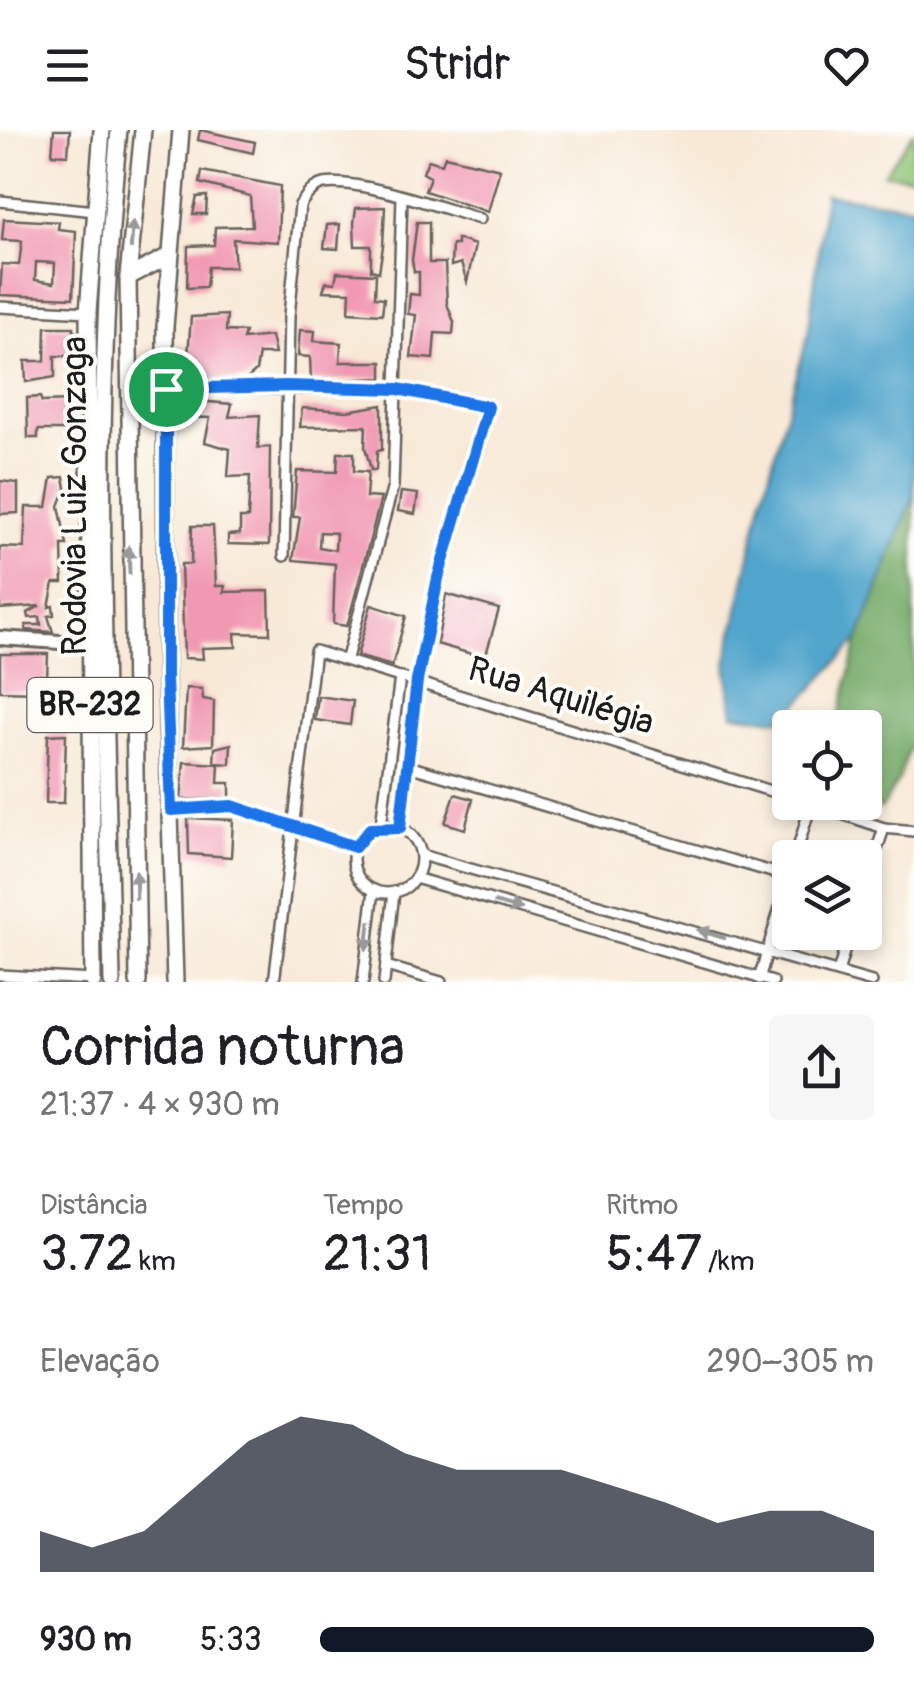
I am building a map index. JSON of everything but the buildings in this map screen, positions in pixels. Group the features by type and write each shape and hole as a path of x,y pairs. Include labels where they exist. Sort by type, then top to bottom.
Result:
{"main road":[{"path":"88,312 102,130"},
{"name":"Rodovia Luiz Gonzaga","path":"112,982 103,568 106,270 119,130"},
{"name":"Rodovia Luiz Gonzaga","path":"138,982 128,512 128,277 143,130"},
{"path":"128,277 167,258 181,130"},
{"name":"BR-232","path":"167,258 166,678 175,982"},
{"name":"BR-232","path":"88,312 93,981"},
{"path":"0,638 90,644"}],"street":[{"path":"284,556 287,386 295,225 300,205 310,192 326,184 402,197 480,219"},
{"path":"347,658 388,510 396,459 402,197"},
{"path":"0,201 94,211"},
{"path":"0,307 88,312"},
{"path":"166,389 398,389 488,407 438,578 417,681 400,828"},
{"name":"Rua Aquilégia","path":"292,825 315,651 772,791"},
{"path":"381,826 400,677"},
{"path":"408,766 772,871"},
{"path":"171,810 224,805 355,847"},
{"path":"860,820 914,832"},
{"path":"274,982 292,825"},
{"path":"400,828 414,838 420,855 415,878 394,892 374,890 354,868 355,847 370,829 400,828"},
{"path":"880,840 884,828"},
{"path":"420,855 872,982"},
{"path":"415,878 772,982"},
{"path":"363,982 374,890"},
{"path":"384,982 394,892"},
{"path":"759,980 772,935"},
{"path":"838,972 845,950"},
{"path":"386,966 440,982"},
{"path":"0,975 39,981 93,981"}],"green space":[{"path":"914,132 914,177 884,174"},
{"path":"914,496 914,736 899,779 882,807 882,710 840,710 858,640"}],"water":[{"path":"825,194 914,206 914,496 858,640 792,710 772,710 772,719 733,714 726,664 763,496 808,335"}],"route":[{"path":"166,389 398,389 487,406 438,578 417,681 400,828 390,825 370,829 355,847 232,806 171,810 166,678 166,389"}]}
